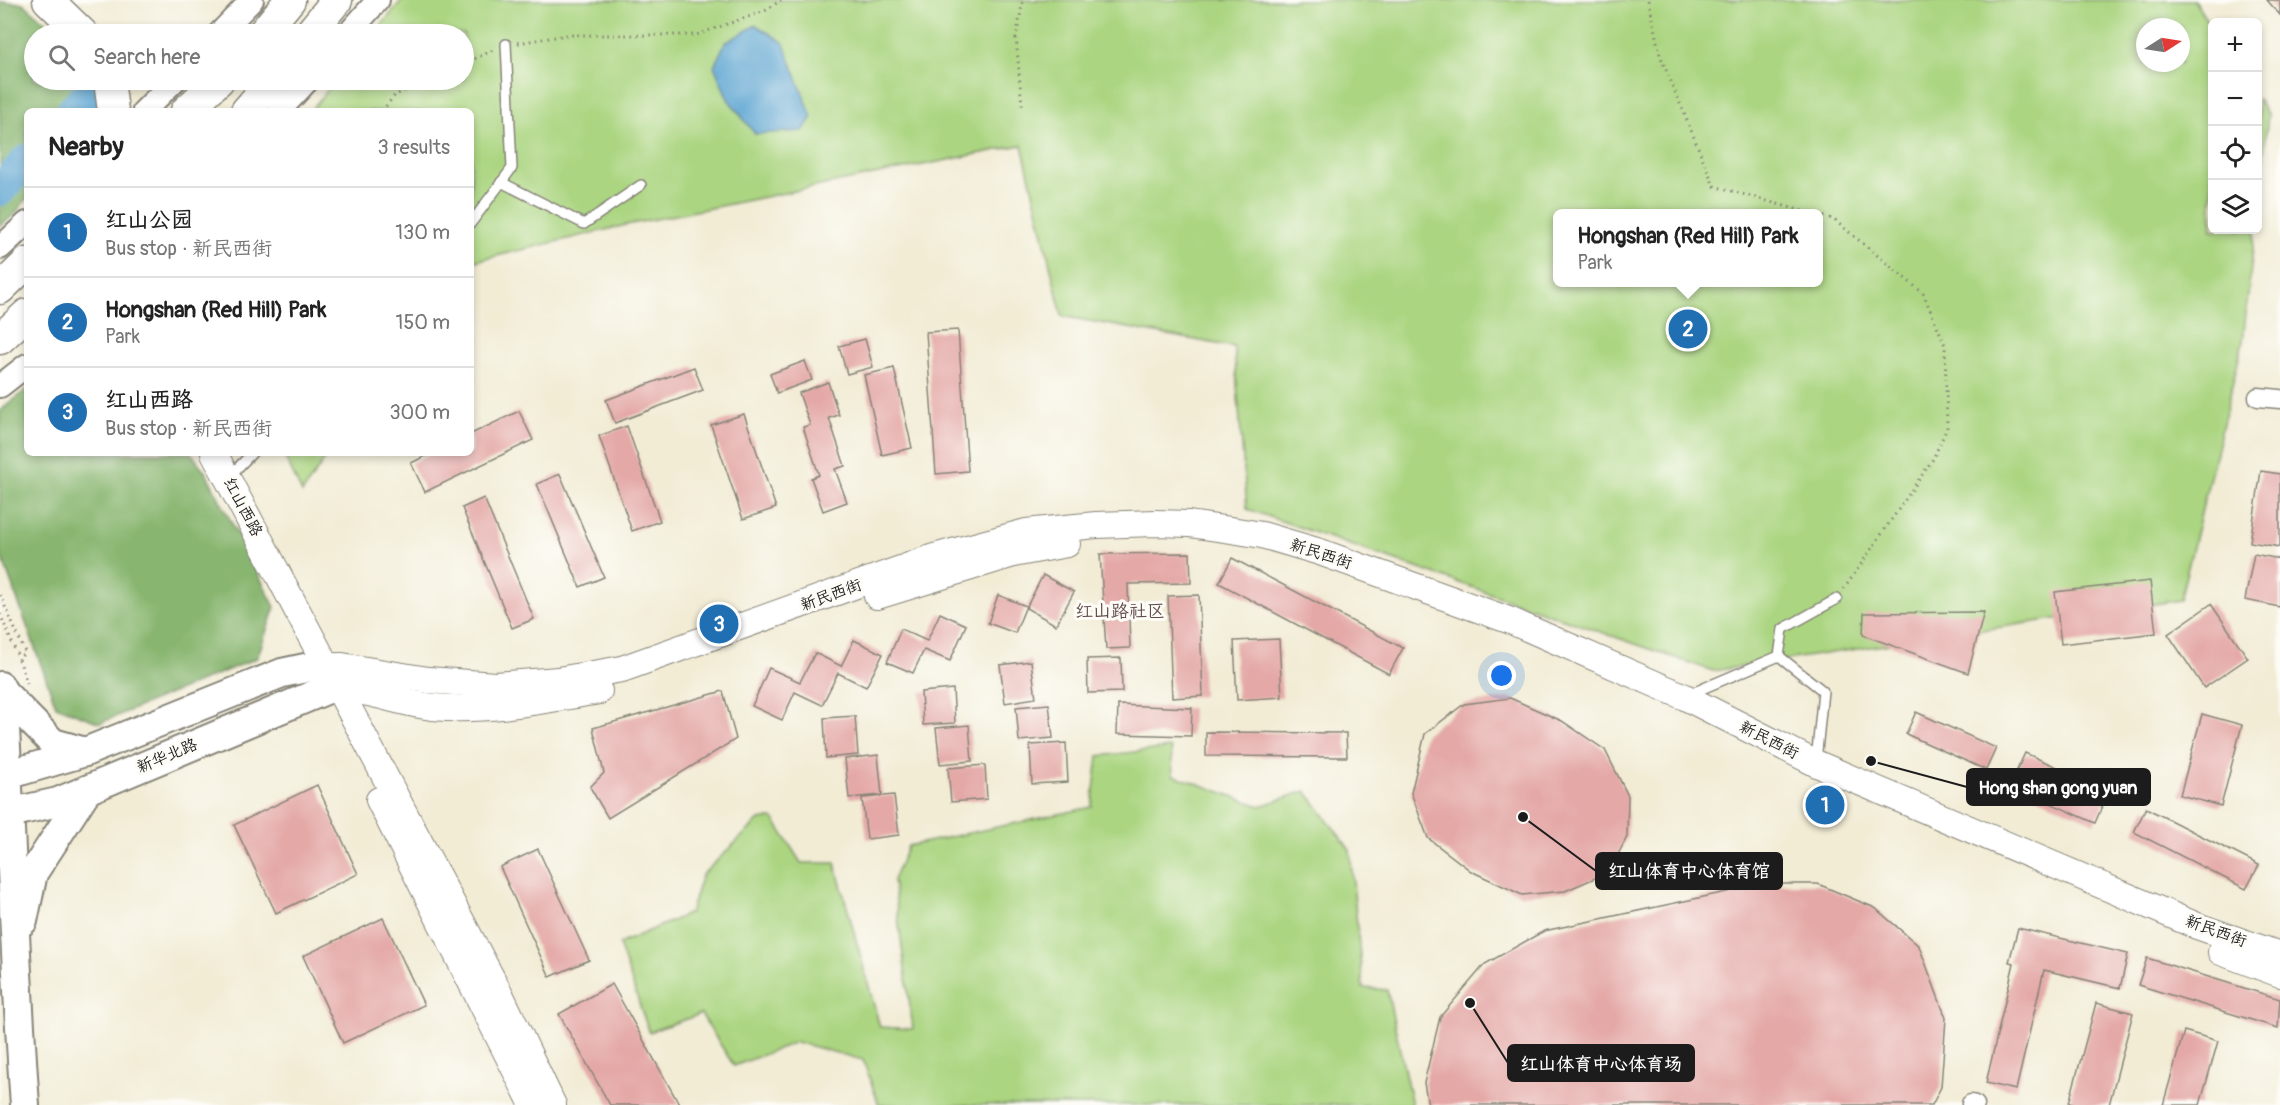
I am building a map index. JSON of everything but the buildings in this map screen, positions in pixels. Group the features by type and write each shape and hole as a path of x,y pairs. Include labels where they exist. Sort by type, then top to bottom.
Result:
{"highway":[{"path":"48,0 73,24"},
{"path":"270,24 290,0"},
{"path":"317,24 337,0"},
{"path":"110,90 113,108"},
{"path":"189,108 208,90"},
{"path":"249,108 264,90"},
{"path":"0,289 24,266"},
{"path":"0,339 24,317"}],"main road":[{"name":"红山西路","path":"203,456 501,996 553,1105"},
{"name":"红山西路","path":"216,456 533,1105"},
{"name":"新民西街","path":"325,678 428,680 495,685 558,680 622,669 934,557 1026,532 1096,525 1189,524 1262,535 1320,552 1511,621 1685,697 1815,763 2197,926 2280,955"},
{"name":"新民西街","path":"325,678 432,707 490,706 550,699 612,688 896,590 1013,554 1102,540 1231,544 1300,561 1421,605 1649,696 1813,779 2159,927 2280,974"},
{"name":"新华北路","path":"4,776 85,752 282,673 325,678"},
{"name":"新华北路","path":"4,813 58,801 87,790 325,678"},
{"path":"1,689 28,721 52,743 85,752"},
{"path":"1,689 4,813 25,1105"},
{"path":"14,962 33,873 87,790"}],"street":[{"path":"229,24 252,0"},
{"path":"357,24 378,0"},
{"path":"147,108 165,90"},
{"path":"282,108 299,90"},
{"path":"0,248 24,226"},
{"path":"0,386 24,367"},
{"path":"2258,397 2280,399"}],"lane":[{"path":"474,219 512,168 506,44"},
{"path":"501,182 584,224 641,185"},
{"path":"227,478 249,456"},
{"path":"1779,656 1783,629 1837,599"},
{"path":"1685,697 1779,656"},
{"path":"1779,656 1823,691 1815,763"}],"path":[{"path":"474,59 506,44 567,35 696,35 765,11 782,0"},
{"path":"1022,105 1016,38 1023,0"},
{"path":"1648,0 1660,55 1714,186 1798,209"},
{"path":"385,108 396,95 407,90"},
{"path":"1823,216 1833,219 1923,293 1946,345 1947,428 1934,459 1837,599"},
{"path":"0,595 24,652 19,659"},
{"path":"0,614 19,659 32,699 28,721"}],"green space":[{"path":"402,0 2194,0 2208,23 2208,234 2255,234 2243,341 2180,600 1713,671 1247,509 1234,347 1062,316 1022,145 626,225 474,261 474,108 313,108 328,90 474,90 474,24 382,24"},
{"path":"0,2 23,3 47,24 24,24 24,90 96,90 91,108 24,108 24,202 15,214 0,226"},
{"path":"2262,105 2268,115 2262,172"},
{"path":"24,391 24,456 193,456 206,473 275,607 257,658 100,723 56,706 0,552 0,411"},
{"path":"284,456 327,456 302,493"},
{"path":"1171,748 1173,775 1260,806 1306,791 1350,850 1363,988 1387,990 1412,1105 879,1105 863,1060 796,1042 734,1066 701,1014 649,1032 619,944 690,913 702,875 759,820 773,818 801,863 835,863 880,1027 913,1029 893,880 908,846 1092,807 1098,756"}],"water":[{"path":"756,25 783,42 812,117 803,131 755,134 728,99 714,66 725,43"}],"waterway":[{"path":"75,108 84,98"},
{"path":"0,190 24,163"}],"place":[{"name":"Hongshan (Red Hill) Park","path":"1688,329"},
{"name":"红山西路","path":"719,624"},
{"name":"Hong shan gong yuan","path":"1871,761"},
{"name":"红山公园","path":"1825,805"},
{"name":"红山体育中心体育馆","path":"1523,817"},
{"name":"红山体育中心体育场","path":"1470,1003"}],"district":[{"name":"红山路社区","path":"1120,611"}]}
